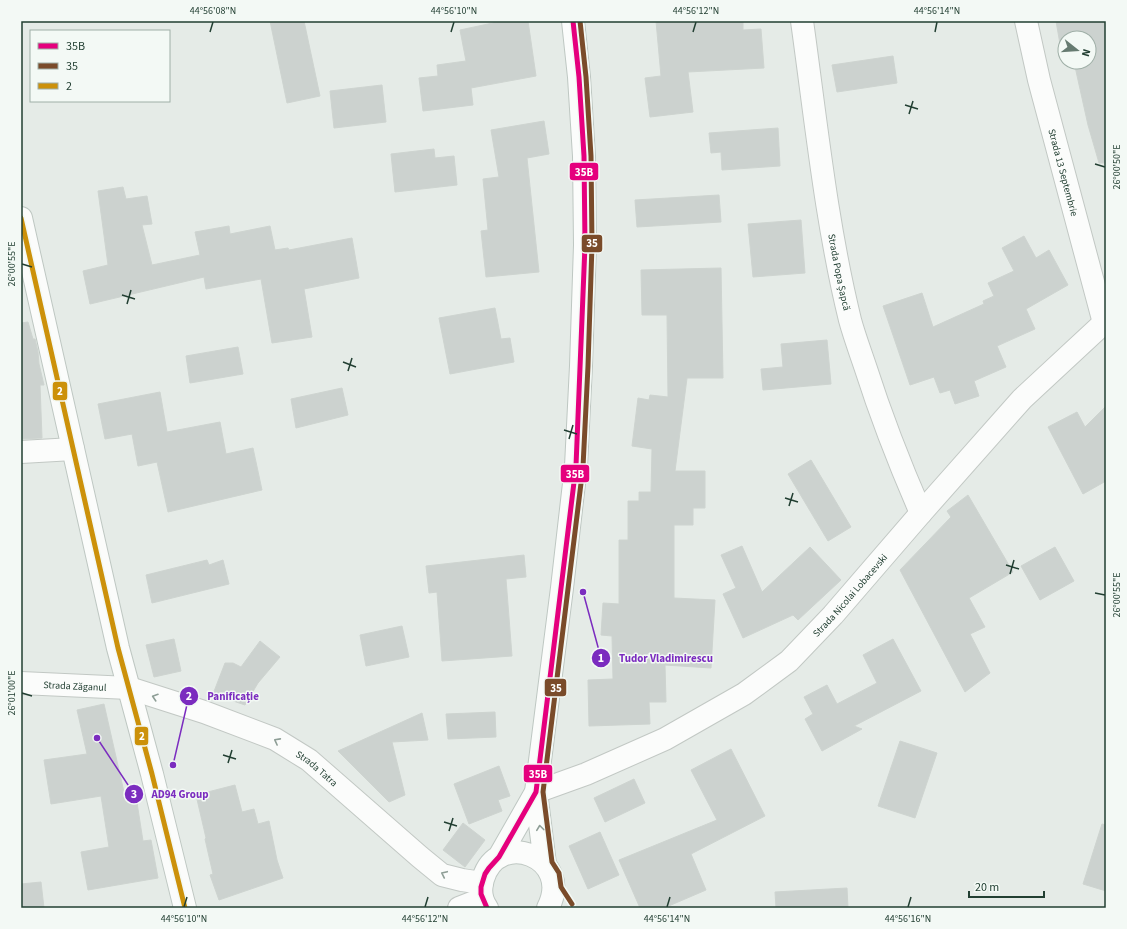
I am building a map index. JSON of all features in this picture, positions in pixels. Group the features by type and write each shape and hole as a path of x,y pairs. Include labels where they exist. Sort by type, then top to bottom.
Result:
{"street":[{"path":"545,864 536,792 575,474 581,366 585,245 584,156 579,77 573,21"},
{"name":"Strada Popa Șapcă","path":"802,21 829,214 840,275 851,321 878,404 904,475 921,513"},
{"name":"Strada 13 Septembrie","path":"1026,21 1039,80 1105,322"},
{"path":"21,218 116,640 185,908"},
{"name":"Strada Nicolai Lobacevski","path":"536,792 586,774 665,739 744,694 789,661 833,615 1022,399 1105,322"},
{"path":"21,452 73,449"},
{"name":"Strada Zăganul","path":"21,683 129,688"},
{"name":"Strada Tatra","path":"129,688 204,712 275,740 309,760 442,875 462,880 484,896"},
{"path":"500,857 536,792"},
{"path":"459,908 484,896 485,872 491,864 500,857 511,852 524,852 535,856 545,864 552,875 551,898 566,908"}],"building":[{"path":"270,21 304,21 320,96 287,103"},
{"path":"502,21 528,21 536,76 471,88 473,105 423,111 419,78 438,76 437,65 466,61 460,30"},
{"path":"656,21 743,21 743,30 761,29 764,68 688,72 693,112 650,117 645,78 661,76"},
{"path":"1056,21 1106,21 1106,163 1099,163 1088,125 1076,70 1097,70 1097,30 1058,30"},
{"path":"893,56 897,83 837,92 832,65"},
{"path":"382,85 386,122 334,128 330,91"},
{"path":"544,121 549,154 527,158 539,272 486,277 481,231 488,230 483,179 499,177 491,130"},
{"path":"778,128 780,166 722,170 721,152 711,153 709,133"},
{"path":"434,149 435,158 454,156 457,185 395,192 391,154"},
{"path":"123,187 126,199 147,196 152,224 142,225 152,265 200,255 195,232 229,226 230,234 270,226 275,250 288,248 289,250 352,238 359,278 304,289 312,337 272,343 261,279 206,289 204,277 90,304 83,271 108,265 98,191"},
{"path":"719,195 721,222 637,227 635,200"},
{"path":"801,220 805,273 753,277 748,224"},
{"path":"1024,236 1036,258 1049,250 1068,285 1026,309 1035,329 997,346 1006,367 974,381 979,396 955,404 950,390 940,393 934,377 910,385 883,306 922,293 933,327 984,304 983,301 994,296 988,283 1014,271 1002,248"},
{"path":"721,268 723,378 687,378 675,471 705,471 705,508 693,508 693,525 674,525 674,598 715,600 711,668 665,665 666,702 649,702 650,724 589,726 588,680 613,679 612,636 601,635 603,603 619,604 619,540 628,540 628,501 639,501 639,492 651,492 652,449 632,446 638,398 649,400 650,395 668,397 667,315 642,315 641,270"},
{"path":"495,308 501,339 510,338 514,362 450,374 439,318"},
{"path":"28,322 33,339 35,339 44,385 40,385 42,438 21,439 21,323"},
{"path":"827,340 831,384 763,390 761,369 783,367 781,344"},
{"path":"238,347 243,374 190,383 186,356"},
{"path":"342,388 348,415 296,428 291,399"},
{"path":"160,392 167,432 220,422 226,454 253,448 262,490 168,512 157,462 138,466 132,434 105,439 98,404"},
{"path":"1106,406 1106,481 1083,494 1048,427 1077,412 1085,427"},
{"path":"811,460 851,527 828,541 788,474"},
{"path":"968,495 1013,572 969,598 985,627 970,634 990,673 965,692 900,570 951,517 947,511"},
{"path":"742,546 762,592 810,547 841,580 798,620 793,615 743,638 723,594 736,588 721,555"},
{"path":"1055,547 1074,581 1040,600 1021,566"},
{"path":"524,555 526,577 506,579 512,656 442,661 437,592 429,593 426,566"},
{"path":"207,560 209,565 223,560 229,584 152,603 146,575"},
{"path":"402,626 409,657 366,666 360,635"},
{"path":"174,639 181,671 154,677 146,645"},
{"path":"893,639 921,691 854,726 862,729 822,751 805,719 813,714 804,697 827,685 837,704 877,683 863,655"},
{"path":"260,641 280,657 258,683 245,705 213,694 225,663 233,663 241,667"},
{"path":"104,704 124,792 135,790 143,841 151,840 158,878 88,890 81,852 109,847 101,796 51,804 44,760 87,754 77,710"},
{"path":"495,712 496,737 448,739 446,714"},
{"path":"422,713 428,740 392,742 405,795 389,802 338,751"},
{"path":"900,741 937,753 915,818 878,806"},
{"path":"731,749 765,816 691,854 706,890 664,908 640,908 619,860 717,820 691,770"},
{"path":"499,766 510,796 498,800 502,811 469,824 454,784"},
{"path":"634,779 645,803 605,822 594,798"},
{"path":"235,785 242,812 254,809 258,824 269,821 277,860 283,878 219,900 210,875 213,874 196,795"},
{"path":"463,823 485,840 465,867 443,850"},
{"path":"1102,824 1106,825 1106,891 1083,884"},
{"path":"600,832 619,875 588,889 569,846"},
{"path":"41,882 44,908 21,908 21,884"},
{"path":"847,888 848,908 776,908 775,892"}],"transit line":[{"name":"35B","path":"487,908 481,894 481,887 485,874 499,857 536,792 576,466 585,245 584,156 579,77 573,21"},
{"name":"35","path":"572,904 561,887 559,873 552,862 543,792 583,467 588,366 592,245 591,156 586,77 580,21"},
{"name":"2","path":"21,218 118,648 152,774 185,908"}],"place":[{"name":"Tudor Vladimirescu","path":"583,592"},
{"name":"AD94 Group","path":"97,738"},
{"name":"Panificație","path":"173,765"}]}
